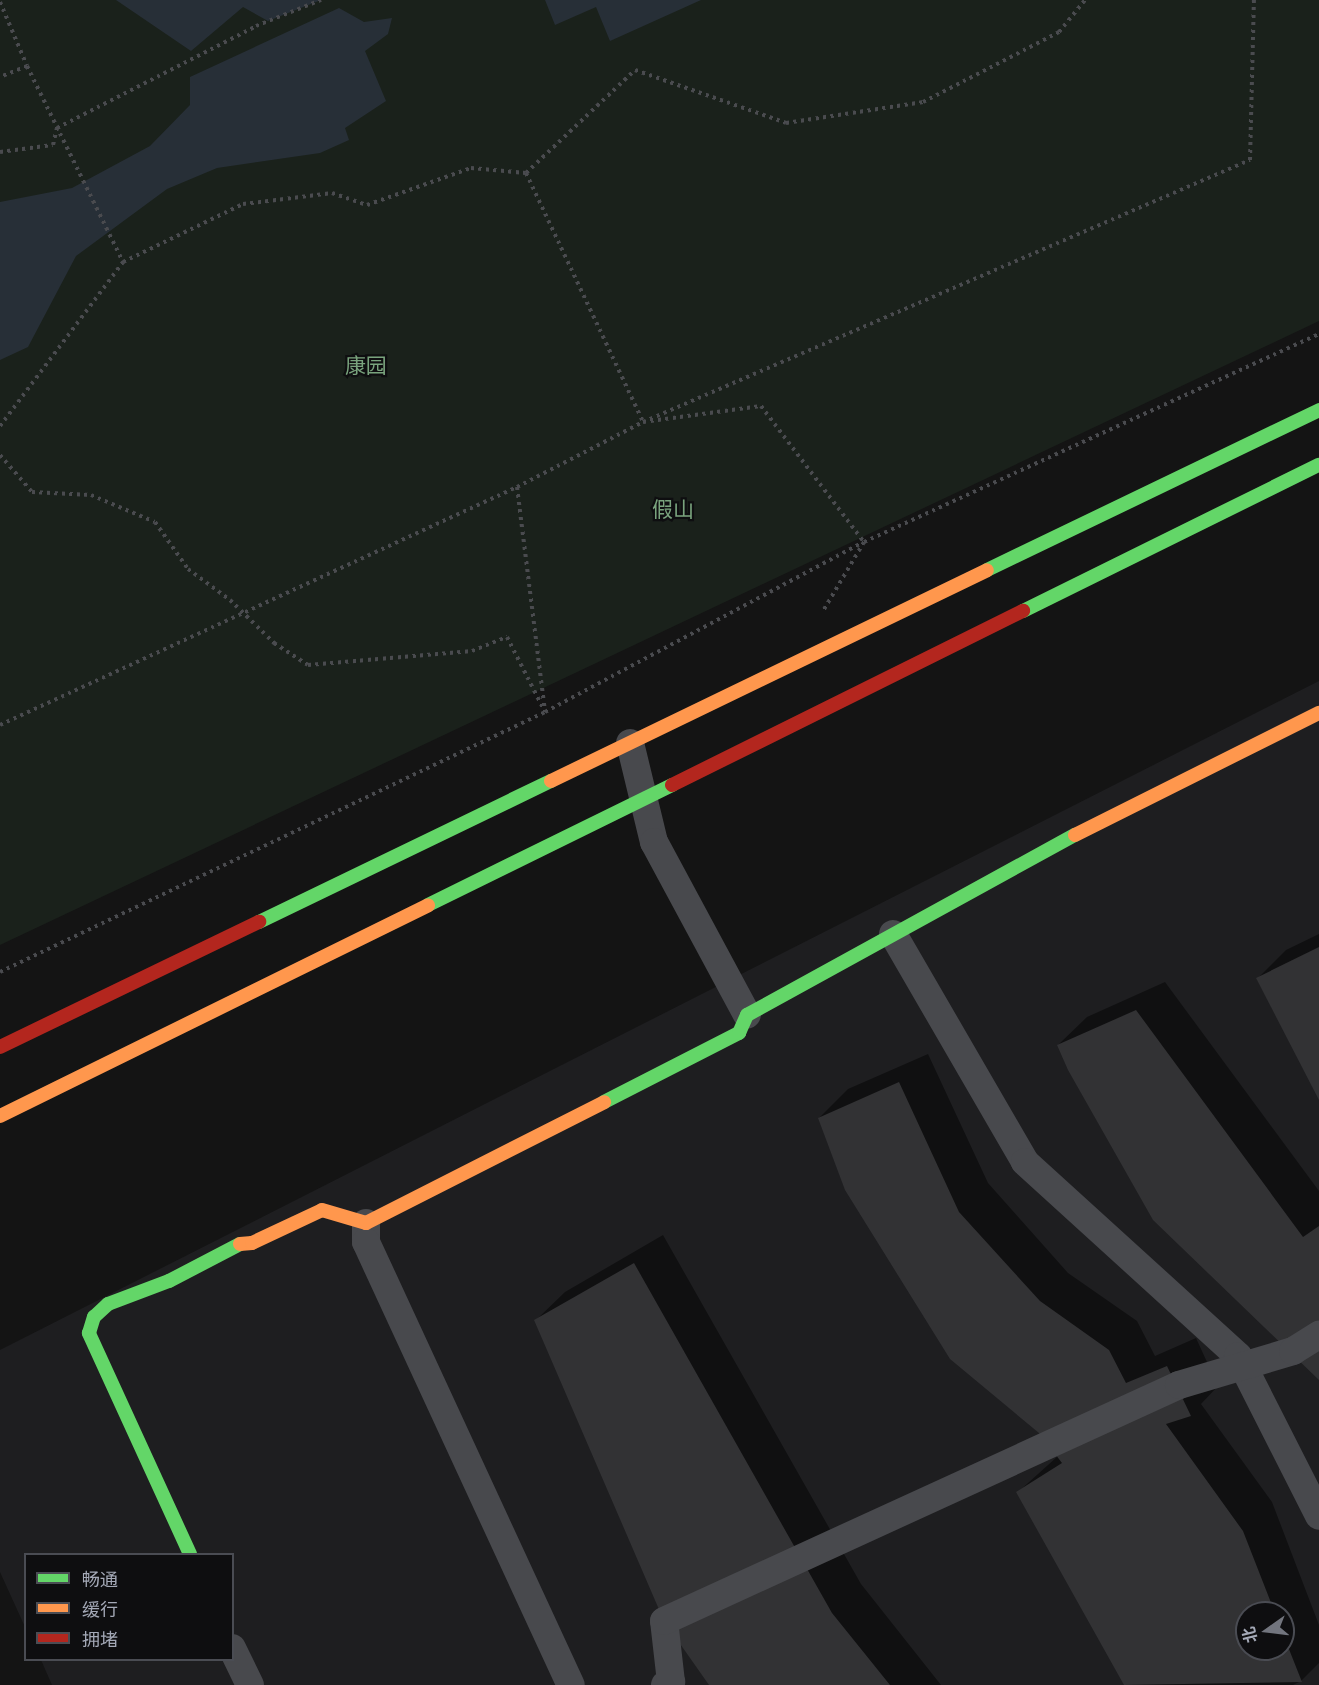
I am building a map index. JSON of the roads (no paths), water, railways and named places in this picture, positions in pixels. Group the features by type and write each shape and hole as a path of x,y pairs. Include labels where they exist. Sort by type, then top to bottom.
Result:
{"street":[{"path":"0,1047 1319,410"},
{"path":"0,1116 1319,465"},
{"path":"190,1553 89,1333 94,1317 108,1304 169,1281 233,1245 252,1243 321,1210 366,1223 739,1033 747,1015 893,934 1098,822 1319,713"},
{"path":"630,743 654,842 747,1015"},
{"path":"893,934 1025,1162 1238,1356 1319,1516"},
{"path":"366,1223 366,1242 571,1685"},
{"path":"665,1685 671,1682 664,1621 1179,1385 1293,1351 1319,1335"},
{"path":"234,1652 250,1685"}],"park label":[{"name":"康园","path":"366,366"},
{"name":"假山","path":"673,510"}]}
